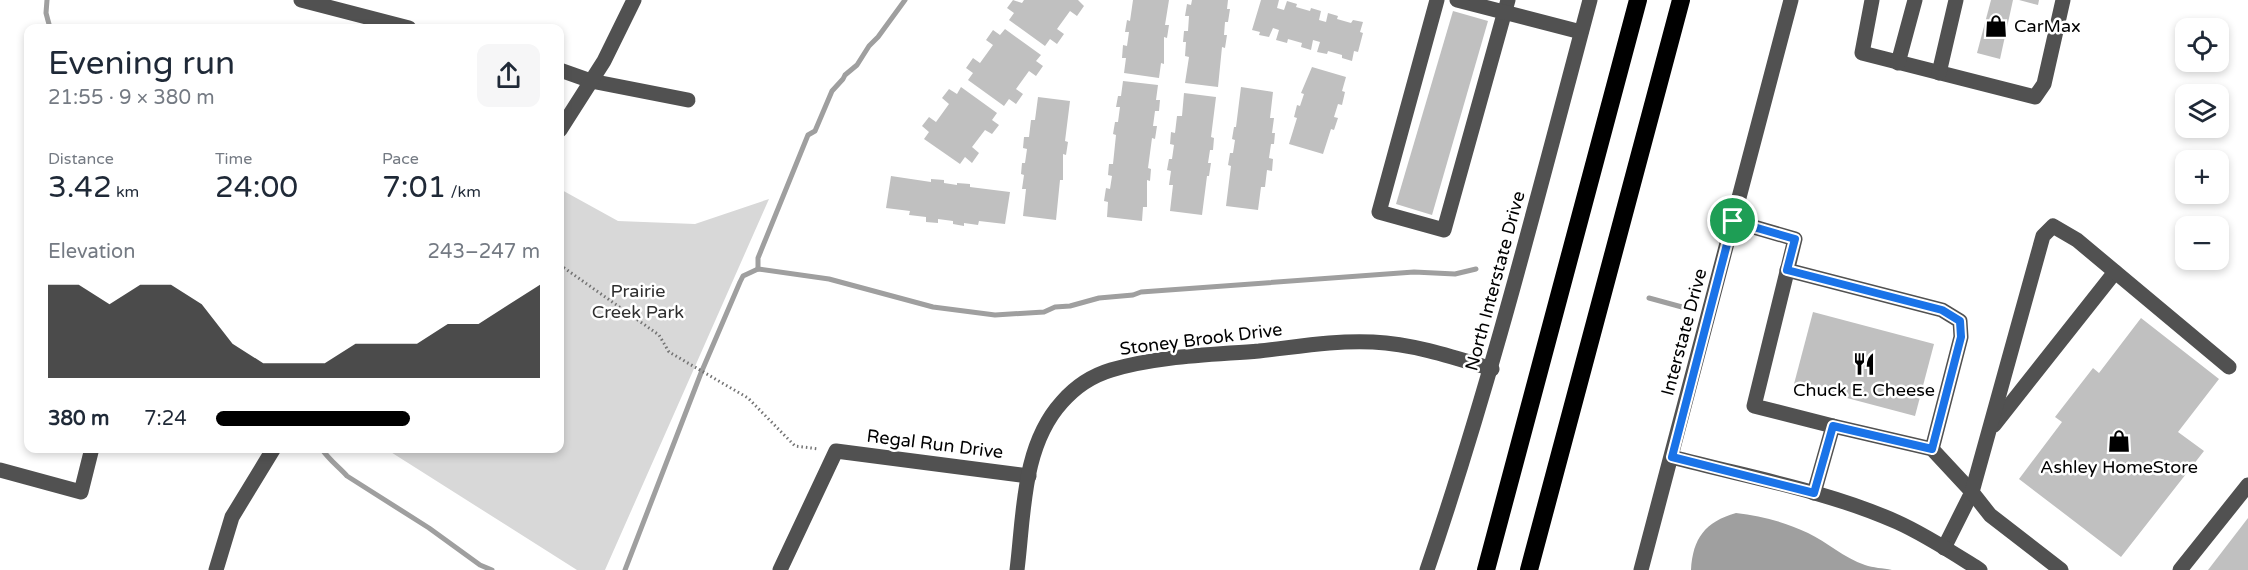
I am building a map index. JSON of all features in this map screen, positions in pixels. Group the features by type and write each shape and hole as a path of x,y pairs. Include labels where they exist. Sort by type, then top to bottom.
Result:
{"highway":[{"path":"1486,570 1638,0"},
{"path":"1529,570 1681,0"}],"street":[{"path":"301,0 394,24"},
{"path":"564,124 604,62 633,0"},
{"path":"1437,0 1379,212 1444,230 1507,6"},
{"path":"1458,0 1507,6 1581,32"},
{"name":"North Interstate Drive","path":"1427,570 1492,369 1590,0"},
{"name":"Interstate Drive","path":"1641,570 1791,0"},
{"path":"1872,0 1862,53 2035,97 2044,84 2063,0"},
{"path":"1898,63 1915,0"},
{"path":"1939,73 1956,0"},
{"path":"564,71 591,81 688,100"},
{"path":"1733,221 1795,239 1754,406 1932,449 1990,515 2061,570"},
{"path":"1944,548 1972,492 2043,236 2053,226 2077,240 2229,367"},
{"path":"1787,270 1942,310 1960,321 1961,337 1932,449"},
{"path":"1990,430 2115,272"},
{"name":"Stoney Brook Drive","path":"1017,570 1029,476 1040,436 1061,403 1090,378 1133,364 1370,342 1412,347 1492,369"},
{"path":"1814,493 1833,426"},
{"path":"780,570 836,451"},
{"name":"Regal Run Drive","path":"836,451 1029,476"},
{"path":"0,470 81,492 91,453"},
{"path":"221,568 232,517 271,453"},
{"path":"1672,457 1857,506 1897,522 1980,570"},
{"path":"2180,570 2248,485"}],"path":[{"path":"564,268 659,335 669,352 748,398 795,446 836,451"}],"green space":[{"name":"Prairie Creek Park","path":"564,191 618,221 695,224 769,199 605,570 577,570 392,453 564,453"}],"shaded area":[{"path":"1736,513 1791,526 1808,533 1857,562 1892,570 1691,570 1695,549 1703,533 1716,521"}],"building":[{"path":"1013,0 1022,3 1024,0 1078,0 1084,6 1077,16 1070,11 1057,29 1064,34 1057,44 1050,39 1045,46 1009,20 1014,13 1007,8"},
{"path":"1133,0 1169,0 1165,25 1169,25 1167,38 1164,37 1164,64 1161,63 1159,78 1124,73 1126,58 1122,58 1123,45 1127,46 1129,32 1125,32 1127,20 1130,21"},
{"path":"1192,0 1228,0 1227,9 1230,9 1228,22 1225,22 1224,35 1227,35 1225,48 1222,47 1218,87 1185,83 1189,57 1185,56 1186,42 1183,42 1184,31 1188,31 1189,16 1185,16 1187,4 1191,5"},
{"path":"1261,0 1279,0 1277,8 1284,10 1287,1 1297,4 1296,7 1321,11 1319,20 1326,22 1328,13 1338,16 1337,19 1351,23 1353,20 1363,22 1360,32 1363,33 1358,52 1354,51 1352,61 1328,51 1327,54 1317,52 1320,42 1313,40 1311,50 1301,47 1302,43 1288,39 1287,43 1276,40 1279,30 1273,28 1269,37 1259,35 1260,32 1252,30"},
{"name":"CarMax","path":"1991,0 2013,0 2000,59 1977,53"},
{"name":"CarMax","path":"2019,0 2039,0 2038,5"},
{"path":"1453,11 1488,21 1432,215 1396,204"},
{"path":"1005,29 1041,55 1036,61 1043,66 1036,76 1029,71 1016,89 1023,94 1016,104 1009,99 1004,106 968,80 973,73 966,68 973,58 980,63 993,45 986,40 993,30 1000,35"},
{"path":"1312,67 1346,77 1342,91 1345,92 1342,105 1338,104 1334,117 1338,118 1334,130 1331,129 1323,154 1289,144 1297,118 1294,117 1297,105 1300,106 1304,94 1301,93"},
{"path":"1123,81 1158,85 1156,100 1160,100 1159,111 1155,111 1153,126 1157,126 1155,139 1152,138 1148,168 1151,169 1150,181 1147,180 1147,207 1143,207 1142,221 1107,217 1108,202 1104,201 1106,188 1110,189 1112,176 1108,175 1109,164 1113,164 1116,135 1113,134 1115,122 1118,122 1120,107 1116,107 1118,96 1121,96"},
{"path":"961,87 997,113 992,120 999,125 992,134 985,130 972,147 979,153 972,163 965,157 960,164 924,139 929,132 922,126 929,117 936,122 949,104 942,98 949,89 957,94"},
{"path":"1241,87 1273,92 1270,118 1274,118 1272,133 1275,133 1269,158 1273,159 1272,171 1267,170 1265,187 1261,187 1258,210 1226,206 1231,166 1228,165 1230,153 1233,153 1235,140 1232,139 1234,127 1236,127"},
{"path":"1184,93 1216,97 1211,137 1214,138 1213,150 1210,150 1208,163 1211,163 1202,215 1170,211 1173,185 1169,185 1171,171 1167,170 1169,159 1172,159 1174,145 1170,144 1171,132 1175,133 1177,116 1182,116"},
{"path":"1038,97 1070,101 1065,141 1068,142 1066,155 1063,154 1063,180 1060,180 1056,220 1023,216 1026,189 1022,189 1024,175 1021,174 1027,149 1023,148 1024,137 1029,137 1031,120 1035,120"},
{"path":"891,176 931,182 931,179 944,180 944,183 970,184 970,187 1010,192 1005,224 979,221 978,225 964,223 964,226 953,224 953,221 938,219 938,223 926,222 926,217 909,215 910,211 886,208"},
{"name":"Chuck E. Cheese","path":"1813,312 1934,344 1915,416 1794,384"},
{"name":"Ashley HomeStore","path":"2141,318 2219,379 2178,432 2204,451 2121,557 2019,479 2062,422 2055,417 2093,368 2099,373"},
{"path":"2248,518 2248,570 2208,570"}],"waterway":[{"path":"47,0 46,13 49,24"},
{"path":"758,269 758,258 808,135 815,131 832,91 857,65 905,0"},
{"path":"625,570 701,373 740,282 743,276 758,269 829,279 933,307 995,315 1044,312 1055,307 1141,292 1414,272 1455,274 1476,269"},
{"path":"1649,298 1693,310"},
{"path":"325,453 347,476 429,528 480,565 492,570"}],"place":[{"name":"CarMax","path":"1996,26"},
{"name":"Chuck E. Cheese","path":"1864,364"},
{"name":"Ashley HomeStore","path":"2119,441"}],"route":[{"path":"1733,221 1795,239 1787,270 1942,310 1960,321 1961,337 1932,449 1833,426 1814,493 1672,457 1733,221"}]}
